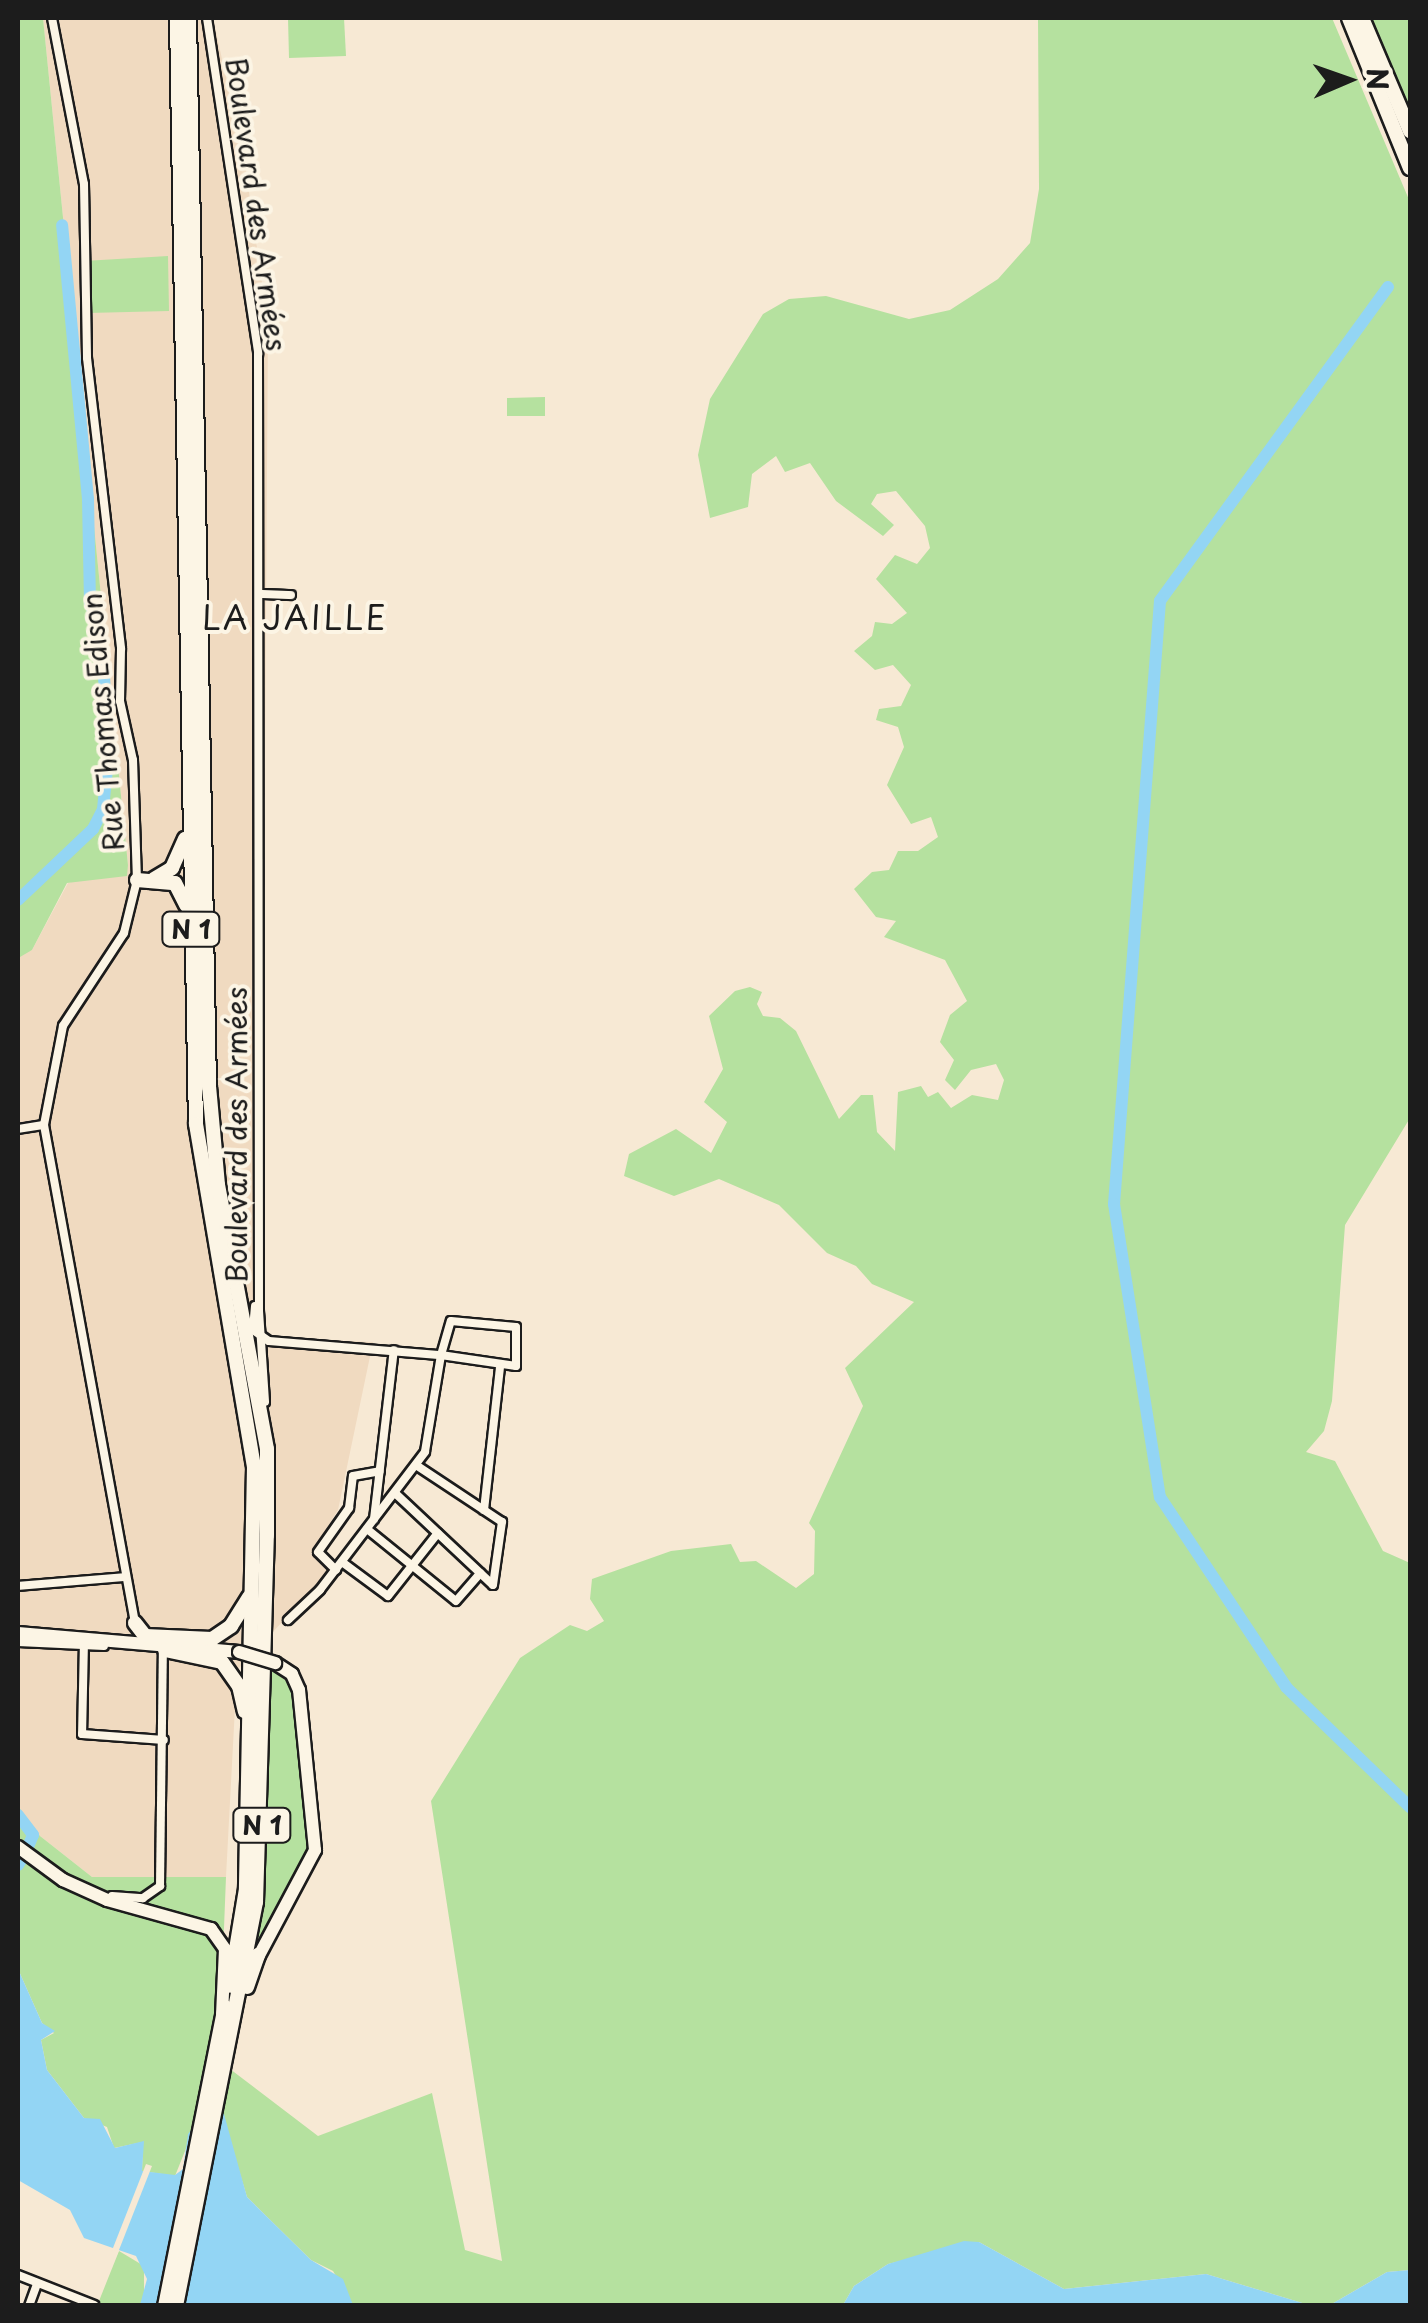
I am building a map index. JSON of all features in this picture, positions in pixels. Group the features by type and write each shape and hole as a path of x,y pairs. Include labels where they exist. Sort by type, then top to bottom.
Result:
{"highway":[{"path":"175,18 184,50"},
{"path":"184,50 191,18"},
{"path":"1349,18 1410,168"},
{"path":"1362,18 1410,131"},
{"name":"N 1","path":"184,50 185,483 214,1152 267,1449 260,1868 226,2024"},
{"name":"N 1","path":"177,2306 241,1932 249,1804 254,1467 203,1187 192,1010 189,763 195,735 198,530 184,50"},
{"path":"174,589 185,483"},
{"path":"198,530 209,591"},
{"path":"195,735 210,636"},
{"path":"177,651 195,735"},
{"path":"144,880 172,868 183,848 189,763"},
{"path":"144,880 174,883 184,893 192,1010"},
{"path":"135,1623 145,1636 212,1638 238,1618 252,1587"},
{"path":"165,1650 214,1657 239,1686 249,1804"},
{"path":"219,2078 258,1954"},
{"name":"N 1","path":"165,2306 219,2078"}],"main road":[{"path":"20,1634 239,1652 292,1674 298,1690 314,1836 311,1865 285,1915 258,1954 226,2024"},
{"path":"18,1846 83,1890 202,1924 218,1937 226,1964 226,2024"}],"street":[{"name":"Rue Thomas Edison","path":"52,18 84,184 85,338 120,649 120,702 133,760 144,880 124,933 64,1026 44,1125 135,1623"},
{"name":"Boulevard des Armées","path":"207,18 256,310 260,594 259,1286 274,1478 267,1535"},
{"path":"260,594 291,595"},
{"path":"18,1129 44,1125"},
{"path":"261,1338 441,1355 500,1368 516,1366 516,1327 448,1322 441,1355 432,1435 416,1465 339,1566 288,1620"},
{"path":"374,1520 394,1350"},
{"path":"484,1510 500,1368"},
{"path":"395,1493 493,1584 502,1522 416,1465"},
{"path":"380,1472 353,1476 348,1508 318,1552 388,1596 438,1533"},
{"path":"367,1528 456,1601 480,1572"},
{"path":"18,1587 126,1576"},
{"path":"83,1890 136,1899 153,1894 162,1876 162,1830 164,1740 165,1650 84,1641 82,1734 164,1740"},
{"path":"18,2275 94,2306"},
{"path":"29,2306 37,2284"}],"shaded area":[{"path":"43,18 213,18 245,164 268,325 261,1338 373,1342 338,1510 311,1554 330,1571 237,1670 226,1877 92,1877 40,1836 18,1806 18,956 32,950 68,883 128,865"}],"green space":[{"path":"18,18 43,18 128,865 127,876 67,883 32,950 20,957"},
{"path":"288,18 344,18 346,56 289,58"},
{"path":"1038,18 1332,18 1410,202 1410,1118 1345,1225 1332,1401 1324,1431 1306,1452 1335,1461 1383,1551 1410,1563 1410,2270 1387,2272 1330,2305 1309,2305 1206,2274 1064,2289 979,2242 888,2264 854,2286 843,2305 353,2305 333,2271 311,2260 247,2197 222,2114 230,2069 318,2136 432,2093 465,2250 502,2261 431,1801 520,1658 570,1625 587,1631 604,1621 590,1599 592,1579 671,1551 731,1544 740,1562 756,1561 796,1588 814,1574 815,1531 809,1523 863,1406 845,1368 914,1302 872,1284 856,1266 827,1253 779,1205 719,1179 674,1196 624,1176 629,1154 676,1129 711,1153 727,1122 704,1102 723,1069 709,1016 735,991 750,987 762,992 757,1004 763,1016 780,1018 796,1031 839,1119 861,1095 873,1095 877,1132 895,1151 898,1092 921,1086 928,1097 938,1092 951,1108 972,1095 998,1100 1004,1080 996,1064 971,1070 955,1090 945,1080 954,1060 940,1042 950,1015 967,1001 945,960 884,937 896,921 876,917 854,889 872,872 889,870 898,851 918,851 938,837 931,817 911,824 887,785 904,747 898,727 876,720 879,709 901,706 911,685 893,665 875,670 854,651 872,636 875,622 892,624 907,613 876,579 895,555 917,564 930,548 925,526 896,491 877,494 871,504 894,525 883,536 836,501 810,463 785,472 776,456 752,474 748,507 710,518 698,455 710,399 763,314 789,299 826,296 909,319 950,310 998,279 1030,243 1039,189"},
{"path":"1371,18 1410,18 1410,115"},
{"path":"168,256 169,311 88,313 84,261"},
{"path":"545,397 545,416 507,416 507,398"},
{"path":"268,1666 291,1685 310,1842 305,1869 250,1958 265,1858"},
{"path":"18,1806 40,1836 92,1877 226,1877 222,1979 195,2126 175,2176 142,2171 143,2142 114,2148 107,2127 84,2118 47,2070 41,2040 54,2033 42,2023 18,1969"},
{"path":"119,2251 144,2266 144,2297 140,2305 97,2306"}],"water":[{"path":"18,1969 42,2023 55,2031 41,2040 47,2070 84,2118 100,2119 115,2148 144,2141 142,2171 175,2175 183,2169 188,2134 206,2112 224,2114 247,2197 311,2260 343,2279 353,2305 140,2305 147,2279 136,2256 84,2238 70,2210 18,2180"},
{"path":"964,2241 979,2242 1064,2289 1206,2274 1309,2305 843,2305 854,2286 888,2264"},
{"path":"1410,2270 1410,2305 1330,2305 1387,2272"}],"pier":[{"path":"146,2164 152,2166 117,2255 111,2253"}],"waterway":[{"path":"18,900 93,829 103,809 109,749 101,636 90,603 88,499 62,225"},
{"path":"1388,287 1160,601 1114,1204 1160,1497 1286,1687 1410,1807"},
{"path":"18,1815 33,1835 27,1849"},
{"path":"18,1865 23,1857"}],"district":[{"name":"LA JAILLE","path":"295,617"}]}
